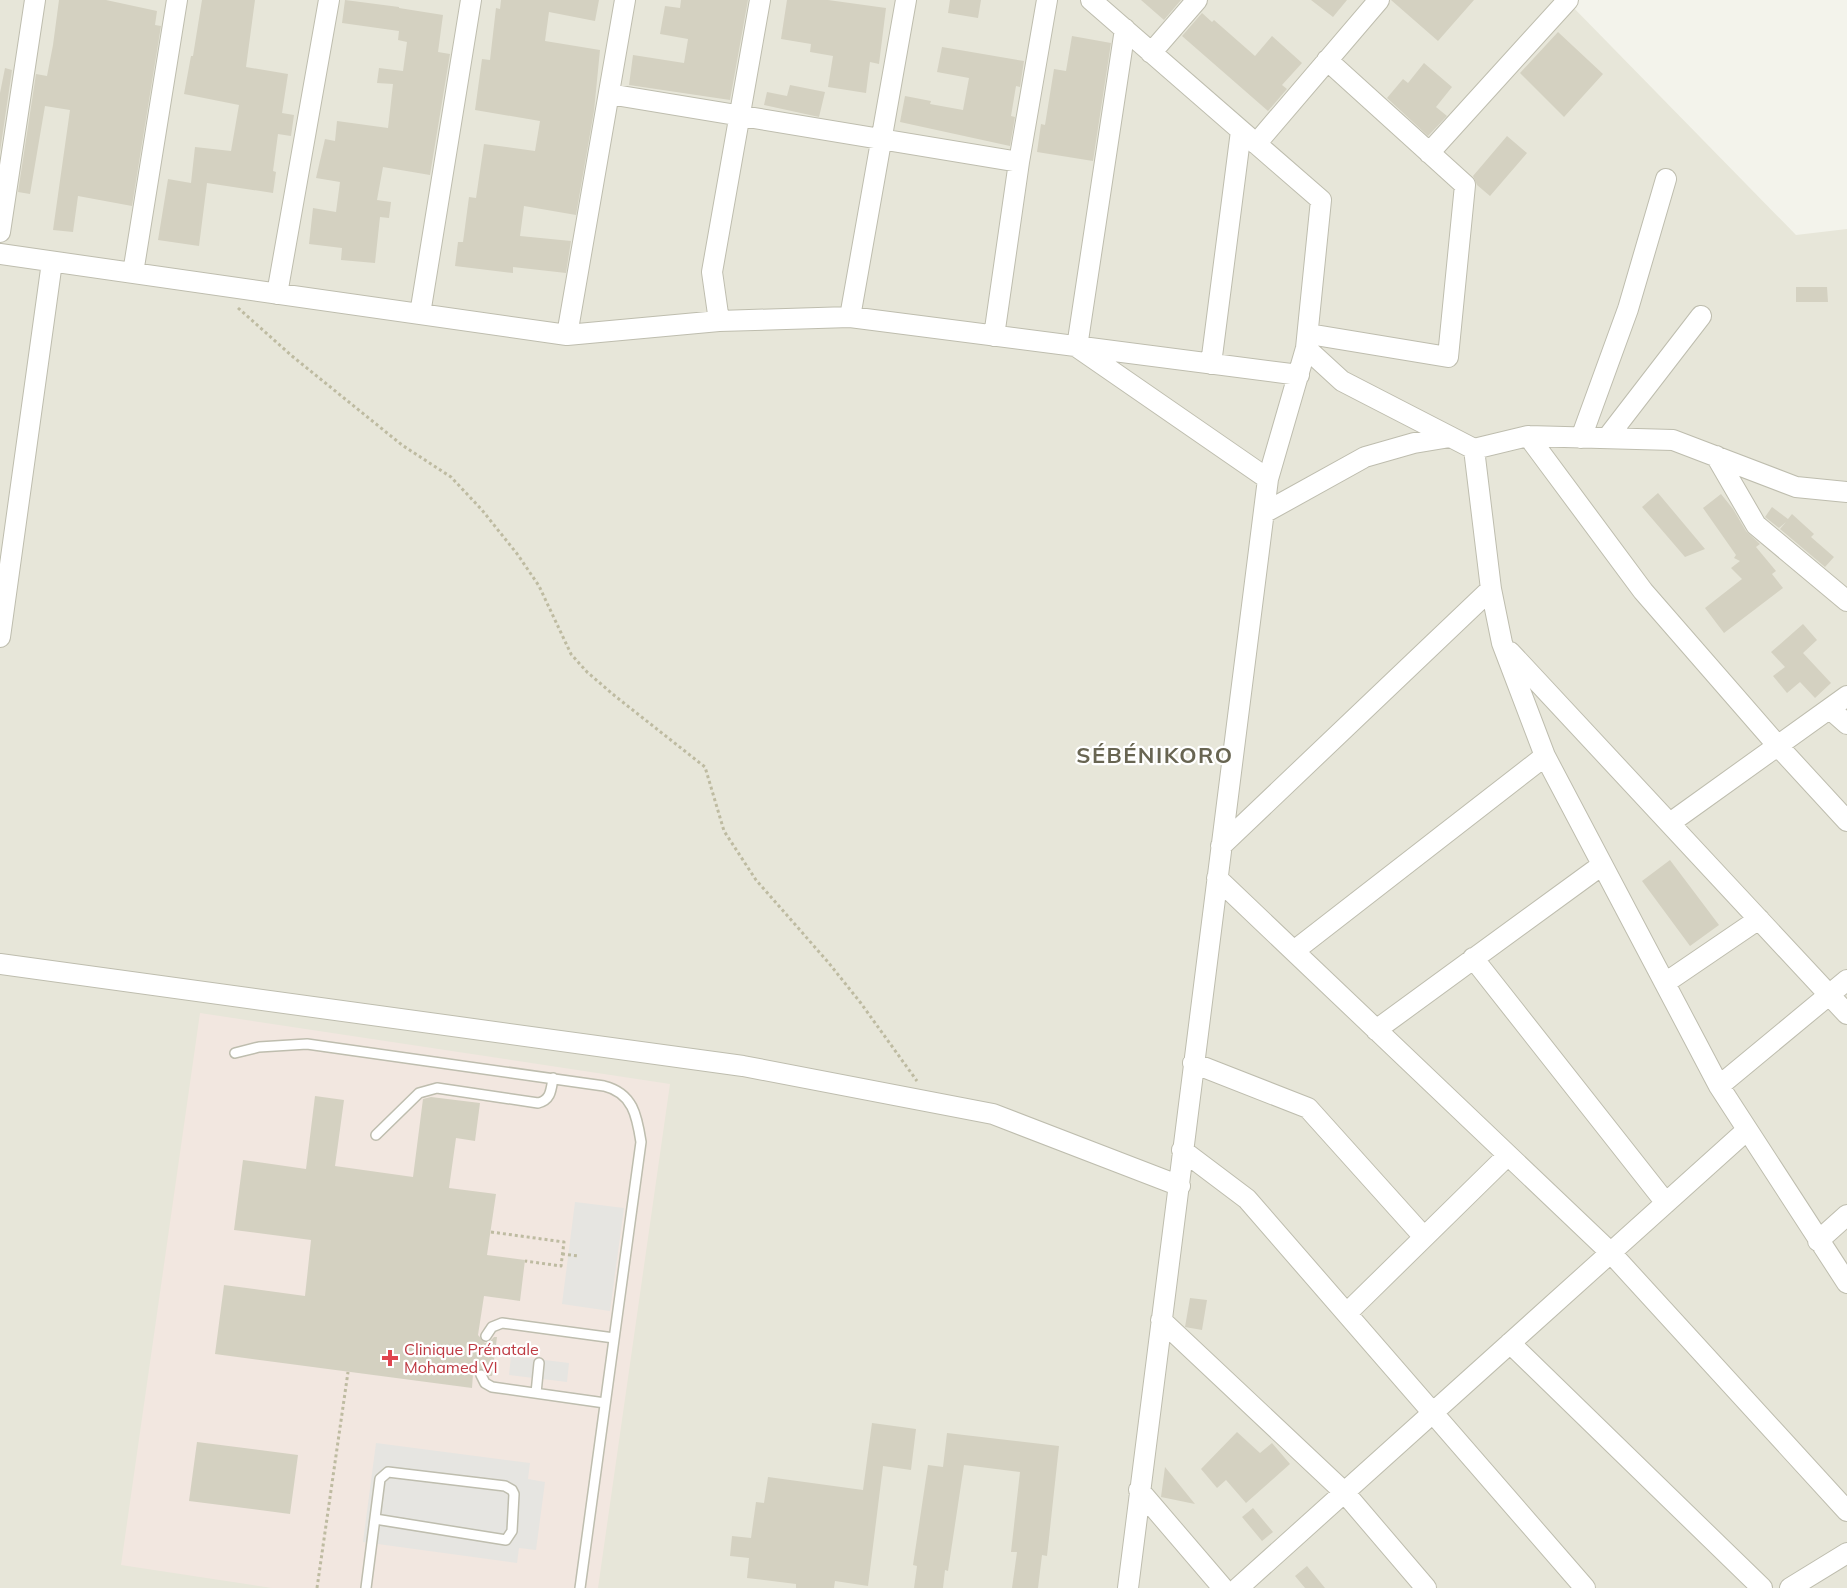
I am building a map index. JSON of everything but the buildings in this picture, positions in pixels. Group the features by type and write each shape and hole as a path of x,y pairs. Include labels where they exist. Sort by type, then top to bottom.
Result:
{"street":[{"path":"0,232 35,0"},
{"path":"133,273 177,0"},
{"path":"277,294 329,0"},
{"path":"420,314 471,0"},
{"path":"567,335 625,0"},
{"path":"720,321 712,272 760,0"},
{"path":"850,317 906,0"},
{"path":"994,336 1019,162 1047,0"},
{"path":"1091,0 1321,200 1308,341 1268,479 1128,1588"},
{"path":"1151,52 1197,0"},
{"path":"1256,144 1379,0"},
{"path":"1429,153 1568,0"},
{"path":"1077,347 1125,29"},
{"path":"1308,341 1448,357 1465,185 1328,60"},
{"path":"609,94 1019,162"},
{"path":"1211,364 1241,131"},
{"path":"1581,438 1628,309 1666,179"},
{"path":"0,254 567,335 720,321 850,317 1299,375"},
{"path":"0,637 52,262"},
{"path":"1607,438 1701,316"},
{"path":"1308,341 1342,381 1474,449 1528,436 1672,440 1796,487 1847,492"},
{"path":"1077,347 1268,479"},
{"path":"1528,436 1644,591 1778,746 1847,821"},
{"path":"1264,513 1365,457 1414,443 1450,437"},
{"path":"1474,449 1491,589 1502,643 1545,756 1719,1086 1847,1283"},
{"path":"1716,456 1756,525 1847,601"},
{"path":"1221,846 1491,589"},
{"path":"1502,643 1847,1014"},
{"path":"1670,823 1847,696"},
{"path":"1830,709 1847,724"},
{"path":"1294,951 1545,756"},
{"path":"1376,1030 1602,865"},
{"path":"1217,878 1611,1253 1847,1510"},
{"path":"1665,983 1759,920"},
{"path":"1473,958 1666,1203"},
{"path":"0,964 743,1066 993,1114 1180,1186"},
{"path":"1719,1086 1847,980"},
{"path":"1194,1063 1308,1108 1425,1237"},
{"path":"1238,1588 1747,1130"},
{"path":"1182,1150 1247,1199 1585,1588"},
{"path":"1347,1313 1508,1155"},
{"path":"1818,1241 1847,1215"},
{"path":"1161,1320 1344,1492 1426,1588"},
{"path":"1510,1343 1762,1588"},
{"path":"1140,1490 1222,1588"},
{"path":"1790,1588 1847,1553"}],"lane":[{"path":"235,1053 260,1047 307,1044 554,1078 616,1089 628,1099 638,1124 641,1142 580,1588"},
{"path":"376,1136 419,1093 427,1090 437,1088 538,1103 545,1101 550,1095 554,1078"},
{"path":"486,1336 492,1327 502,1323 614,1338"},
{"path":"536,1393 539,1363"},
{"path":"481,1375 485,1383 492,1387 605,1404"},
{"path":"366,1588 380,1479 388,1472 505,1486 514,1494 512,1532 506,1540 375,1519"}],"path":[{"path":"237,307 292,356 402,445 451,477 482,510 518,555 538,586 571,654 587,672 615,696 705,767 724,831 756,880 860,1002 932,1102"},
{"path":"491,1232 564,1242 561,1266 525,1261"},
{"path":"562,1254 579,1256"},
{"path":"317,1588 348,1372"}],"shaded area":[{"path":"0,0 1566,0 1796,235 1847,229 1847,1588 0,1588"},
{"name":"Clinique Prénatale Mohamed VI","path":"200,1013 670,1084 598,1588 272,1588 121,1565"},
{"path":"575,1202 624,1208 610,1311 562,1304"},
{"path":"511,1356 569,1363 567,1382 509,1375"},
{"path":"376,1443 530,1463 528,1479 545,1482 536,1550 519,1548 517,1563 363,1542"}],"place":[{"name":"Clinique Prénatale Mohamed VI","path":"390,1358"}],"district":[{"name":"SÉBÉNIKORO","path":"1155,755"}]}
